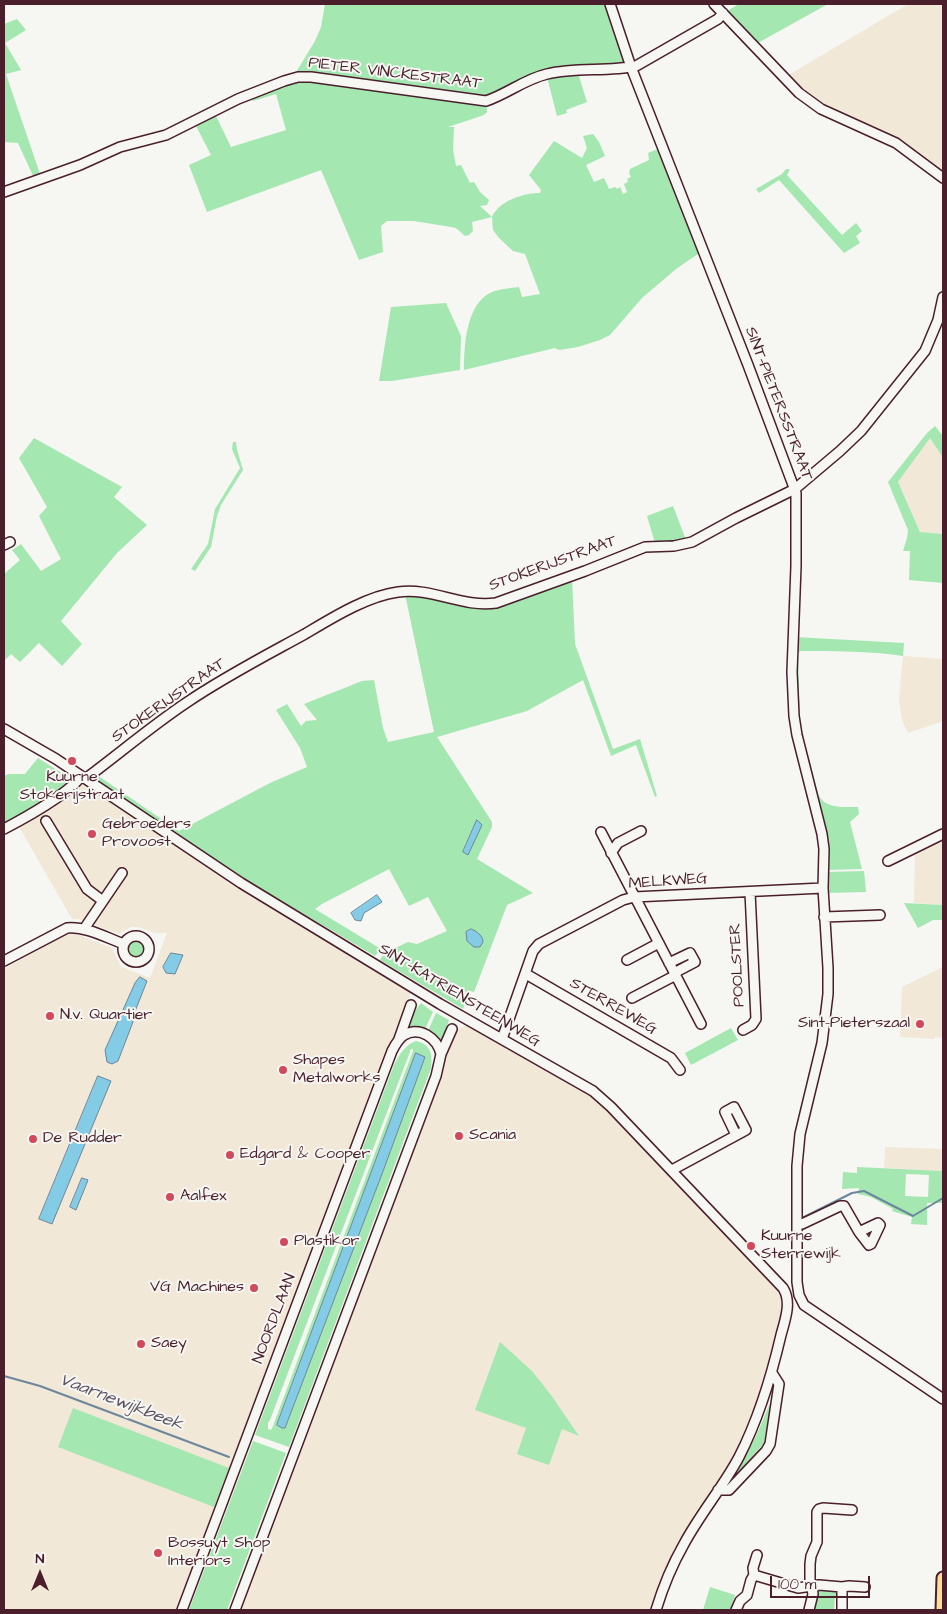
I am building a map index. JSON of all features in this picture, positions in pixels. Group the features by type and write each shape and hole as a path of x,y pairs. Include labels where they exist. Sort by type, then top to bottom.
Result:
{"main road":[{"path":"942,1610 943,1578"}],"street":[{"name":"SINT-PIETERSSTRAAT","path":"610,4 631,67 795,489 797,550 792,662 794,716 822,834 824,849 824,917 828,968 828,994 822,1043 800,1134 797,1282"},
{"path":"714,4 798,93 821,109 896,143 943,178"},
{"name":"PIETER VINCKESTRAAT","path":"4,192 80,165 120,148 166,135 238,99 298,77 311,77 486,101 496,98 530,79 546,74 568,70 636,66 723,14"},
{"name":"STOKERIJSTRAAT","path":"83,778 89,776 185,704 222,680 363,603 388,594 412,591 432,593 473,604 496,603 645,547 674,546 692,542 795,489 861,431 925,351 938,320 943,297"},
{"name":"SINT-KATRIENSTEENWEG","path":"4,729 56,758 241,884 440,1004 593,1091 672,1170 783,1288 788,1299 788,1307"},
{"path":"4,829 48,803 83,778"},
{"path":"46,821 87,889 103,901"},
{"path":"612,853 618,843 641,831"},
{"path":"601,832 702,1024"},
{"path":"888,861 943,834"},
{"path":"84,929 122,873"},
{"name":"MELKWEG","path":"502,1039 533,951 539,944 623,900 634,897 823,888"},
{"name":"POOLSTER","path":"743,1030 752,1026 756,1019 750,892"},
{"path":"824,917 880,915"},
{"path":"4,961 67,928 84,929 124,944"},
{"path":"627,960 659,943"},
{"path":"632,998 695,962 690,953 669,963"},
{"name":"STERREWEG","path":"526,974 671,1058 680,1070"},
{"name":"NOORDLAAN","path":"182,1610 411,1005"},
{"path":"235,1610 433,1085 441,1054 452,1029"},
{"path":"399,1040 404,1035 410,1033 424,1034 436,1041 441,1054"},
{"path":"672,1170 736,1136"},
{"path":"797,1224 802,1224 840,1206 844,1206 859,1232"},
{"path":"783,1288 787,1284 797,1282 799,1296 804,1305 943,1399"},
{"path":"656,1610 668,1576 684,1543 738,1459 751,1433 766,1395 788,1307 804,1305"},
{"path":"718,1490 729,1490 766,1451 770,1444 779,1384 772,1373"},
{"path":"809,1610 814,1594 810,1580 810,1564 817,1542 817,1512 823,1508 852,1510"},
{"path":"736,1610 740,1601 746,1595 754,1575 757,1555"},
{"path":"754,1575 798,1588 819,1585 842,1588 849,1586 865,1587"},
{"path":"842,1588 842,1610"}],"shaded area":[{"path":"908,4 943,4 943,175 813,99 787,76"},
{"path":"930,437 943,455 943,534 920,532 898,482"},
{"path":"903,656 943,659 943,721 908,733 902,720 899,699"},
{"path":"80,782 237,887 405,986 410,991 410,996 323,1230 179,1610 4,1610 4,969 71,934 79,935 112,948 121,967 150,978 167,933 155,933 138,927 131,927 119,934 79,919 72,919 18,825"},
{"path":"943,835 943,905 914,903 915,851"},
{"path":"943,967 943,1038 900,1037 902,987"},
{"path":"468,1025 584,1091 600,1103 776,1286 783,1298 784,1307 763,1391 750,1425 734,1458 678,1547 666,1570 652,1610 237,1610 452,1036 457,1029"},
{"path":"885,1147 943,1149 943,1171 884,1168"}],"green space":[{"path":"325,4 609,4 625,61 623,65 577,68 481,97 295,74 315,41 321,27"},
{"path":"739,4 828,4 756,44 727,11"},
{"path":"17,19 26,30 5,43 21,70 6,74 41,177 34,178 18,143 4,142 4,24"},
{"path":"578,73 587,102 566,110 567,113 557,116 547,77"},
{"path":"307,79 485,104 487,112 484,115 448,127 454,127 453,150 456,166 461,165 470,183 474,182 480,192 489,200 487,205 480,206 492,217 472,222 473,231 465,236 456,228 451,227 414,221 387,221 381,226 383,252 359,260 321,170 207,212 189,165 211,155 195,124 215,114 231,147 286,130 276,94 253,101 250,98 284,85"},
{"path":"593,134 605,156 586,165 594,182 604,178 609,189 620,187 623,194 627,192 624,184 631,177 630,169 649,160 648,153 660,148 701,252 676,269 642,298 610,335 600,340 578,347 559,350 555,348 464,370 468,326 477,305 483,298 495,291 519,287 522,297 540,294 525,254 513,251 499,238 493,230 492,217 500,206 512,199 540,193 541,190 529,175 554,141 582,158 587,148 583,136"},
{"path":"786,169 790,169 787,175 842,235 856,223 862,231 856,236 860,243 844,253 779,180 759,193 756,189 782,174"},
{"path":"446,303 461,336 460,370 392,381 379,381 391,307"},
{"path":"935,426 943,436 943,455 930,438 898,482 920,532 943,534 943,583 909,580 910,551 903,551 908,530 888,482 927,433"},
{"path":"34,438 122,487 114,497 147,525 117,553 61,621 82,644 62,666 39,643 20,662 11,654 4,661 4,574 20,560 12,550 21,544 41,571 61,559 39,516 47,507 19,458"},
{"path":"233,442 236,442 243,470 221,505 211,547 195,571 191,569 208,544 215,509 240,468 232,449"},
{"path":"673,506 686,540 667,544 655,543 647,516"},
{"path":"572,578 575,644 613,749 640,739 657,796 655,797 636,745 611,756 583,680 527,711 437,737 492,822 492,827 477,859 533,893 507,905 474,992 470,991 463,1009 380,960 383,955 408,942 417,944 447,931 428,897 409,906 389,869 315,909 381,949 375,956 226,868 93,778 97,775 179,831 270,783 307,767 300,748 276,710 287,704 301,726 306,721 317,720 304,704 362,681 374,680 383,728 388,742 434,732 405,594 412,593 475,607","holes":["477,821 482,825 468,854 463,851"]},
{"path":"795,637 904,643 903,656 839,651 800,651 798,654 800,724 818,793 824,802 829,804 841,807 858,807 859,814 850,822 862,869 826,870 797,726"},
{"path":"38,758 68,777 69,783 46,801 4,826 4,776 9,774 25,774"},
{"path":"864,871 866,892 826,893 826,872"},
{"path":"904,903 943,905 943,920 933,920 918,928"},
{"path":"136,941 144,949 136,957 128,949"},
{"path":"421,1003 433,1012 425,1029 409,1025 414,1012"},
{"path":"436,1013 449,1020 442,1040 428,1031"},
{"path":"731,1028 738,1040 691,1065 685,1053"},
{"path":"416,1041 428,1047 432,1059 431,1068 289,1447 255,1435 394,1065 403,1051","holes":["411,1049 413,1051 273,1426 271,1430 268,1429 268,1423","417,1054 425,1057 285,1428 282,1428 277,1425"]},
{"path":"857,1167 943,1171 943,1203 927,1203 927,1225 911,1224 912,1217 892,1211 893,1209 871,1197 858,1194 859,1188 842,1189 843,1172 857,1173","holes":["906,1174 929,1175 928,1197 905,1196"]},
{"path":"500,1342 532,1371 579,1436 562,1429 549,1465 517,1454 526,1428 475,1410"},
{"path":"772,1398 764,1443 736,1475 757,1434"},
{"path":"73,1408 229,1468 214,1507 58,1447"},
{"path":"253,1441 286,1453 227,1610 189,1610"},
{"path":"710,1587 735,1595 730,1610 703,1610"},
{"path":"833,1588 840,1592 840,1596 835,1596 834,1610 811,1610 816,1592 819,1589"}],"water":[{"path":"477,820 482,825 468,855 463,852"},
{"path":"377,895 382,902 364,913 361,921 355,920 351,913"},
{"path":"471,929 482,938 483,942 480,947 474,947 467,941 466,932"},
{"path":"171,953 183,955 175,974 166,973 163,967"},
{"path":"140,977 147,981 118,1061 112,1064 107,1062 105,1050 135,983"},
{"path":"416,1053 425,1057 285,1428 282,1428 277,1425"},
{"path":"98,1076 111,1081 52,1224 39,1219"},
{"path":"82,1178 88,1180 76,1210 70,1207"}],"waterway":[{"path":"804,1217 852,1193 864,1191 913,1216 943,1198"},
{"name":"Vaarnewijkbeek","path":"4,1376 40,1386 229,1457"}],"place":[{"name":"Kuurne Stokerijstraat","path":"72,761"},
{"name":"Gebroeders Provoost","path":"92,834"},
{"name":"N.v. Quartier","path":"50,1016"},
{"name":"Sint-Pieterszaal","path":"920,1024"},
{"name":"Shapes Metalworks","path":"283,1070"},
{"name":"Scania","path":"459,1136"},
{"name":"De Rudder","path":"33,1139"},
{"name":"Edgard & Cooper","path":"230,1155"},
{"name":"Aalfex","path":"170,1197"},
{"name":"Plastikor","path":"284,1242"},
{"name":"Kuurne Sterrewijk","path":"751,1246"},
{"name":"VG Machines","path":"254,1288"},
{"name":"Saey","path":"141,1344"},
{"name":"Bossuyt Shop Interiors","path":"158,1553"}]}
